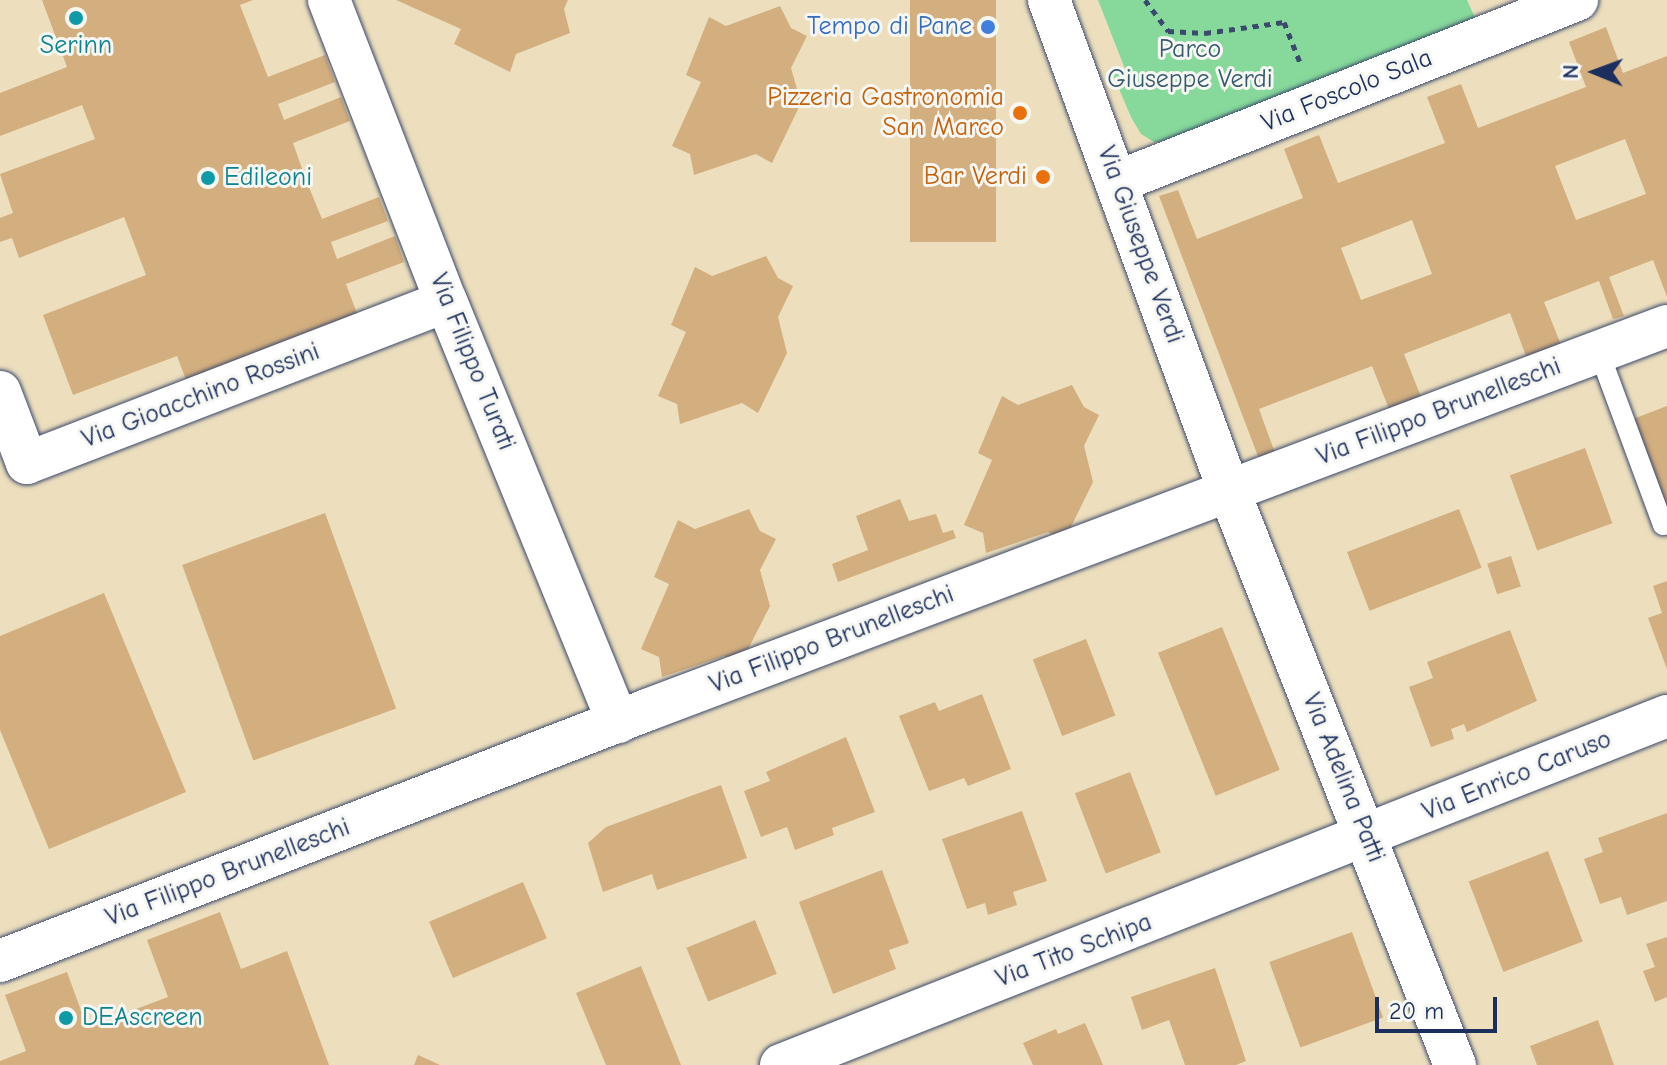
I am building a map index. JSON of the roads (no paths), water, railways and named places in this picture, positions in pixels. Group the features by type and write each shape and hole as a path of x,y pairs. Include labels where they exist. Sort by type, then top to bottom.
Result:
{"street":[{"name":"Via Filippo Turati","path":"329,0 446,301 618,722"},
{"name":"Via Giuseppe Verdi","path":"1049,0 1229,491"},
{"name":"Via Foscolo Sala","path":"1117,182 1566,2"},
{"name":"Via Gioacchino Rossini","path":"0,392 27,463 446,301"},
{"name":"Via Filippo Brunelleschi","path":"0,961 618,722 1667,326"},
{"name":"Via Adelina Patti","path":"1229,491 1455,1065"},
{"name":"Via Enrico Caruso","path":"1367,837 1667,716"},
{"name":"Via Tito Schipa","path":"781,1065 1367,837"}],"lane":[{"path":"1599,352 1663,525 1667,524"}],"place":[{"name":"Serinn","path":"76,18"},
{"name":"Tempo di Pane","path":"988,27"},
{"name":"Pizzeria Gastronomia San Marco","path":"1020,113"},
{"name":"Bar Verdi","path":"1043,177"},
{"name":"Edileoni","path":"208,178"},
{"name":"DEAscreen","path":"66,1018"}],"park label":[{"name":"Parco Giuseppe Verdi","path":"1190,65"}]}
